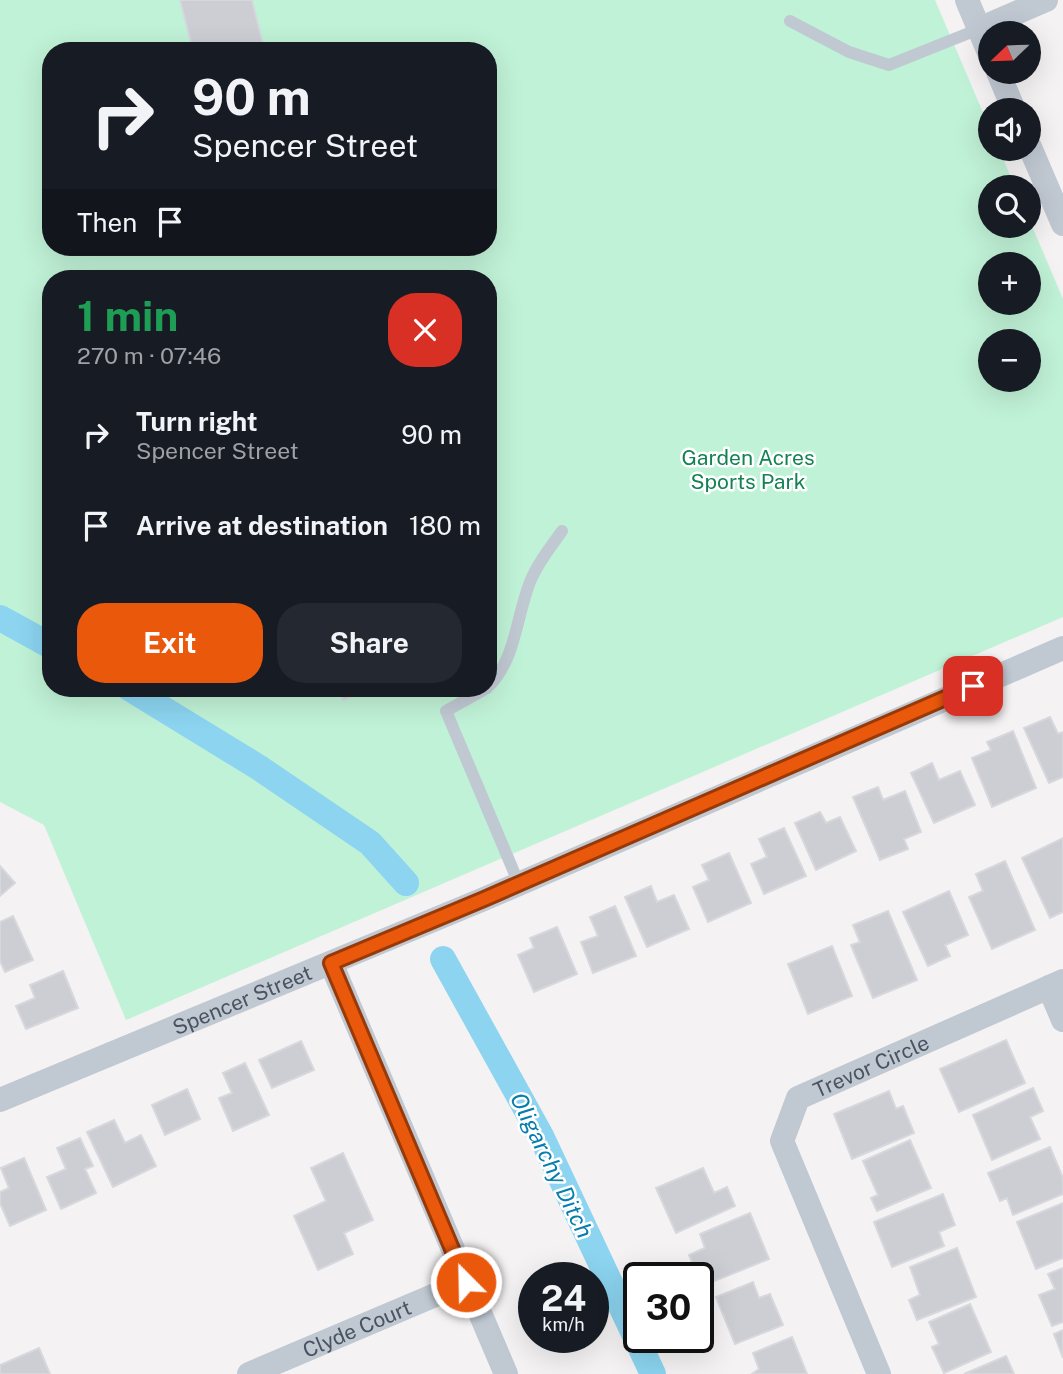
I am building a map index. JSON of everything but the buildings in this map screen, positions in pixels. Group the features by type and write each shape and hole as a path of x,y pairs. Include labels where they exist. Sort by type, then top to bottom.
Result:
{"street":[{"path":"967,0 978,27"},
{"path":"997,21 1046,0"},
{"path":"1036,161 1063,224"},
{"name":"Spencer Street","path":"0,1099 404,933 1063,648"},
{"path":"331,963 506,1374"},
{"path":"1056,984 1063,1020"},
{"name":"Trevor Circle","path":"879,1374 782,1142 798,1098 1056,984"},
{"name":"Clyde Court","path":"249,1374 466,1282"}],"lane":[{"path":"790,20 849,52 889,65 978,29"},
{"path":"497,677 505,664 531,578 562,531"},
{"path":"470,697 446,711 519,884"}],"green space":[{"name":"Garden Acres Sports Park","path":"0,0 935,0 978,101 978,161 1004,161 1010,175 978,175 978,238 1037,238 1063,299 1063,617 126,1020 44,825 0,802"}],"waterway":[{"name":"Oligarchy Ditch","path":"0,618 42,641"},
{"name":"Oligarchy Ditch","path":"144,697 258,767 370,843 406,883"},
{"name":"Oligarchy Ditch","path":"443,959 541,1136 653,1374"}],"route":[{"path":"466,1282 331,963 973,686"}]}
